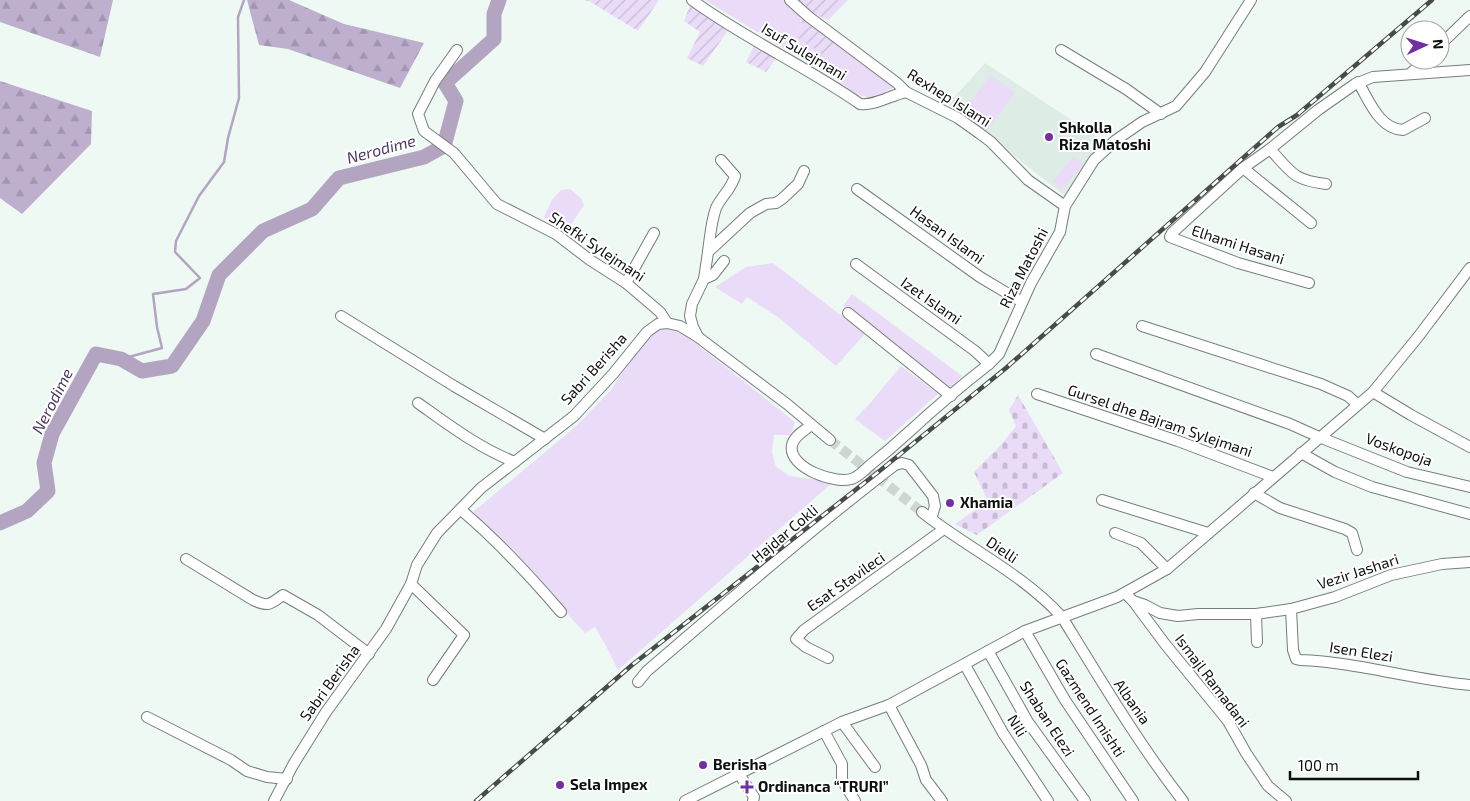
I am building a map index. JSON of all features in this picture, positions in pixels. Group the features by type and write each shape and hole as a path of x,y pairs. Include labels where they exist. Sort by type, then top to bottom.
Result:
{"street":[{"name":"Isuf Sulejmani","path":"692,0 815,74 860,104 868,105 906,92"},
{"name":"Rexhep Islami","path":"790,0 809,17 898,83 906,92 958,118 979,133 991,142 1028,180 1065,206"},
{"name":"Riza Matoshi","path":"810,426 796,437 792,446 797,461 809,471 837,480 849,480 857,476 989,364 999,354 1031,283 1060,232 1065,206 1094,160 1116,140 1142,122 1176,106 1205,72 1251,0"},
{"path":"1450,35 1470,16"},
{"name":"Shefki Sylejmani","path":"457,50 435,81 418,114 424,131 454,153 497,204 556,234 590,260 626,282 660,312 667,323"},
{"path":"1061,50 1126,89 1161,114"},
{"path":"1411,73 1414,70"},
{"name":"Elhami Hasani","path":"1309,283 1238,263 1170,237 1172,233 1243,168 1318,110 1358,82 1374,77 1411,73 1470,70"},
{"path":"1358,82 1382,121 1391,128 1403,130 1425,118"},
{"path":"1270,149 1291,173 1301,179 1326,184"},
{"path":"698,337 690,316 692,304 704,279 712,221 716,207 734,181 735,176 721,160"},
{"path":"1243,168 1311,223"},
{"path":"708,252 750,213 766,204 776,203 794,189 804,171"},
{"name":"Hasan Islami","path":"857,190 980,277 1022,302"},
{"path":"626,282 654,233"},
{"path":"704,279 713,275 724,261"},
{"name":"Izet Islami","path":"856,264 975,351 989,364"},
{"path":"685,801 842,722 889,705 1025,631 1124,593 1167,568 1372,392 1418,337 1470,268"},
{"path":"680,326 684,318 691,312"},
{"path":"848,313 951,396"},
{"path":"341,316 454,386 545,439"},
{"path":"667,323 680,326 698,337 787,404 810,426 830,440"},
{"name":"Sabri Berisha","path":"274,801 293,765 326,712 390,623 411,584 418,565 437,533 481,488 574,416 613,374 647,332 658,324 667,323"},
{"path":"1142,326 1321,384 1348,396 1357,404"},
{"path":"1096,354 1150,375 1204,391 1258,411 1318,437"},
{"path":"1372,392 1410,415 1470,446"},
{"name":"Gursel dhe Bajram Sylejmani","path":"1037,394 1178,441 1273,477"},
{"path":"418,403 472,440 496,454 515,462"},
{"name":"Voskopoja","path":"1318,437 1407,472 1470,487"},
{"path":"1301,453 1335,472 1372,487 1470,514"},
{"name":"Hajdar Cokli","path":"638,682 647,671 778,559 895,464 909,465 933,496 935,506 931,519"},
{"path":"1254,494 1280,508 1345,529 1352,533 1357,550"},
{"path":"1102,500 1208,533"},
{"path":"460,510 504,549 561,612"},
{"name":"Dielli","path":"922,512 1022,582 1046,600 1062,617"},
{"name":"Esat Stavileci","path":"828,658 806,648 796,639 804,630 944,529"},
{"path":"1114,533 1141,543 1167,568"},
{"path":"186,558 264,605 274,603 283,595 318,616 369,654"},
{"name":"Vezir Jashari","path":"1124,593 1133,601 1146,605 1160,613 1178,616 1256,614 1291,609 1335,597 1391,575 1442,564 1470,562"},
{"path":"411,584 464,635 433,680"},
{"name":"Ismajl Ramadani","path":"1133,601 1165,644 1228,721 1268,786 1286,801"},
{"name":"Isen Elezi","path":"1291,609 1293,650 1296,658 1300,660 1355,665 1453,684 1470,685"},
{"path":"1256,614 1258,642"},
{"name":"Albania","path":"1062,617 1102,685 1182,801"},
{"name":"Gazmend Imishti","path":"1025,631 1064,700 1133,801"},
{"name":"Shaban Elezi","path":"988,651 1028,722 1085,801"},
{"name":"Nili","path":"965,665 1003,733 1048,801"},
{"path":"889,705 921,765 926,780 942,801"},
{"path":"147,717 231,760 247,771 287,779"},
{"path":"842,722 875,767"},
{"path":"824,731 842,764 842,780 854,801"},
{"path":"739,774 754,797 753,801"}],"shaded area":[{"path":"985,63 1102,140 1108,147 1069,199 986,134 950,110 949,103"}],"green space":[{"path":"0,0 113,0 100,57 0,22"},
{"path":"247,0 289,0 344,24 424,43 400,88 288,49 259,45"},
{"path":"583,0 659,0 638,31 589,1"},
{"path":"705,0 785,0 801,14 802,24 794,35 838,42 897,85 874,99 858,95 822,70"},
{"path":"797,0 848,0 828,20 808,11"},
{"path":"691,3 729,29 703,66 687,58 700,32 684,21"},
{"path":"801,14 838,42 822,54 794,35 802,24"},
{"path":"755,44 777,57 766,72 746,62"},
{"path":"991,75 1015,93 986,132 962,113"},
{"path":"0,81 92,111 91,144 22,214 0,198"},
{"path":"1074,156 1084,164 1061,190 1052,182"},
{"path":"570,189 581,198 584,205 567,231 544,217 552,200 561,190"},
{"path":"773,263 865,334 836,366 779,318 747,297 742,304 715,287 746,267"},
{"path":"852,294 962,376 949,390 843,306"},
{"path":"661,327 685,335 795,422 791,435 774,435 772,452 776,467 790,476 833,482 618,670 595,627 585,633 473,512 574,428 610,391 647,338"},
{"path":"901,366 938,394 885,441 855,419"},
{"path":"1018,395 1063,473 977,535 955,524 988,501 974,472 1000,446 1016,426 1009,410"}],"waterway":[{"path":"121,359 162,348 153,294 186,289 200,278 175,252 176,241 199,196 224,162 228,138 239,98 238,17 244,0"},
{"name":"Nerodime","path":"0,523 27,511 48,491 44,463 52,434 96,354 121,359 142,371 172,366 203,321 219,275 263,231 312,209 339,178 424,157 444,146 456,101 445,83 494,39 494,14 499,0"}],"tunnel":[{"path":"830,440 922,512"}],"railway":[{"path":"476,801 632,665 877,473 1006,368 1278,127 1297,115 1432,0"}],"place":[{"name":"Shkolla Riza Matoshi","path":"1049,137"},
{"name":"Xhamia","path":"950,503"},
{"name":"Berisha","path":"703,765"},
{"name":"Sela Impex","path":"560,785"},
{"name":"Ordinanca “TRURI”","path":"747,787"}]}
